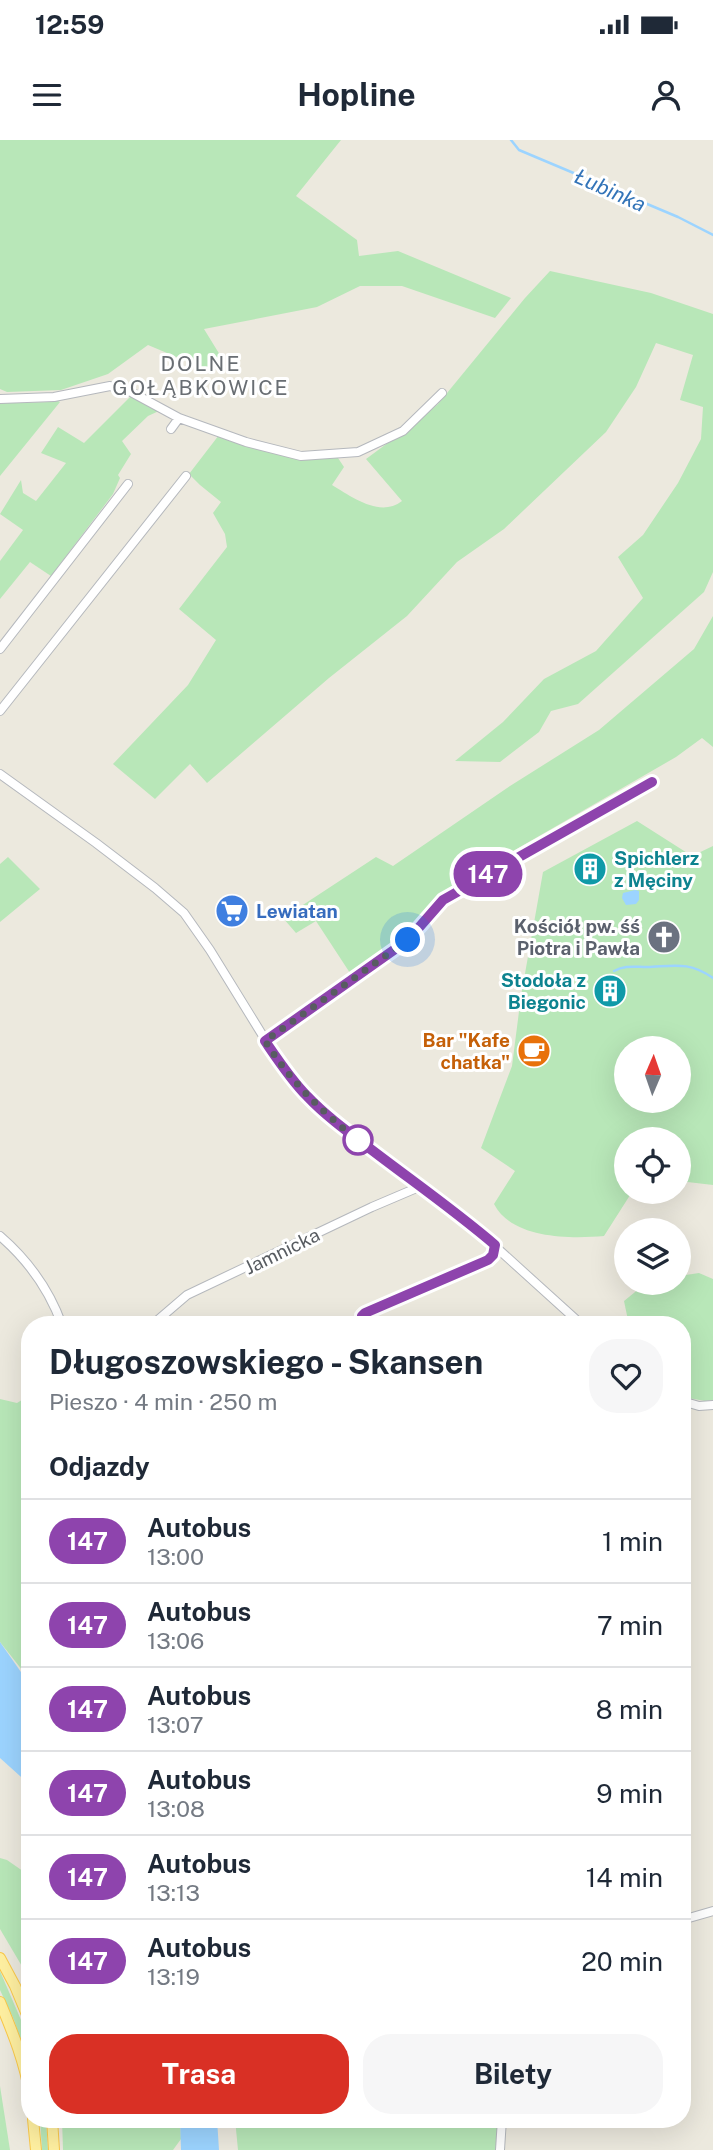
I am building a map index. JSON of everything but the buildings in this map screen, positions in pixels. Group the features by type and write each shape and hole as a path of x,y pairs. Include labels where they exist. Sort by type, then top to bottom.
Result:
{"main road":[{"path":"0,1958 21,2000"},
{"path":"0,2002 21,2059"},
{"path":"34,2128 36,2150"},
{"path":"53,2128 54,2150"}],"street":[{"path":"0,399 54,397 110,386 131,392 179,418 246,442 301,456 359,452 403,430 442,393"},
{"path":"171,429 179,418"},
{"path":"0,711 186,476"},
{"path":"0,649 128,484"},
{"path":"0,774 96,843 184,913 210,950 265,1041 306,1096 332,1120 466,1220 572,1316"},
{"path":"265,1041 408,940 443,900 652,782"},
{"name":"Jamnicka","path":"162,1316 187,1295 419,1187"},
{"path":"0,1236 21,1254 52,1299 59,1316"},
{"path":"362,1316 488,1260 493,1255 495,1245"},
{"path":"691,1404 713,1405"},
{"path":"691,1917 713,1911"},
{"path":"500,2150 501,2128"}],"green space":[{"path":"0,140 341,140 296,196 357,240 359,256 398,251 511,298 495,318 402,286 360,286 317,307 204,329 220,355 205,369 148,345 108,374 61,390 7,392 0,389"},
{"path":"550,271 651,293 713,314 713,572 704,592 578,704 551,711 539,732 500,762 455,761 503,722 544,679 596,651 643,598 618,557 643,535 678,483 701,439 703,407 680,400 693,355 656,343 636,387 606,432 504,529 457,562 407,616 329,678 207,783 190,764 155,799 113,764 188,685 216,640 179,609 227,547 225,534 213,513 221,502 189,474 219,435 317,459 338,458 344,467 332,485 375,507 393,506 402,501 366,459 438,404"},
{"path":"132,395 161,410 148,416 122,441 131,454 118,475 120,478 113,494 51,576 30,562 0,599 0,561 23,530 0,514 21,480 23,493 36,501 66,463 41,453 58,427 84,443"},
{"path":"54,399 60,402 0,476 0,403 51,402"},
{"path":"713,616 713,747 702,738 676,757 477,872 441,895 406,932 350,973 316,921 296,933 283,918 376,857 393,866 510,786 599,730 694,649"},
{"path":"637,821 692,856 713,846 713,1185 691,1182 691,1127 614,1127 614,1204 624,1204 604,1236 543,1234 514,1224 502,1216 494,1204 515,1171 481,1148 512,1066 521,996 543,872"},
{"path":"8,857 40,889 0,922 0,864"},
{"path":"699,1273 713,1279 713,1400 691,1398 691,1316 627,1316 624,1301 631,1295 691,1295 691,1274"},
{"path":"0,1399 17,1403 21,1401 21,1669 0,1642"},
{"path":"0,1858 21,1870 21,1965 0,1929"},
{"path":"0,1971 21,2020 21,2041 14,2020 0,1990"},
{"path":"0,2086 10,2150 0,2150"},
{"path":"41,2128 47,2128 48,2150 42,2150"},
{"path":"62,2128 180,2128 181,2139 173,2150 63,2150"},
{"path":"236,2128 498,2128 497,2150 238,2150"}],"water":[{"path":"639,891 639,900 636,904 626,905 622,898 623,893"},
{"path":"0,1642 21,1672 21,1777 0,1758"},
{"path":"180,2128 218,2128 219,2150 181,2150"}],"waterway":[{"name":"Łubinka","path":"511,140 519,150 678,217 713,235"},
{"path":"614,971 630,967 681,966 696,969 713,978"}],"bus line":[{"name":"147","path":"362,1316 488,1260 493,1255 495,1245 466,1220 332,1120 306,1096 265,1041 408,940 443,900 652,782"}],"place":[{"name":"Spichlerz z Męciny","path":"590,869"},
{"name":"Lewiatan","path":"232,911"},
{"name":"Kościół pw. śś Piotra i Pawła","path":"664,937"},
{"name":"Stodoła z Biegonic","path":"610,991"},
{"name":"Bar \"Kafe chatka\"","path":"534,1051"}],"district":[{"name":"DOLNE GOŁĄBKOWICE","path":"201,375"}],"route":[{"path":"358,1140 360,1142 306,1096 265,1041 408,940"}]}
